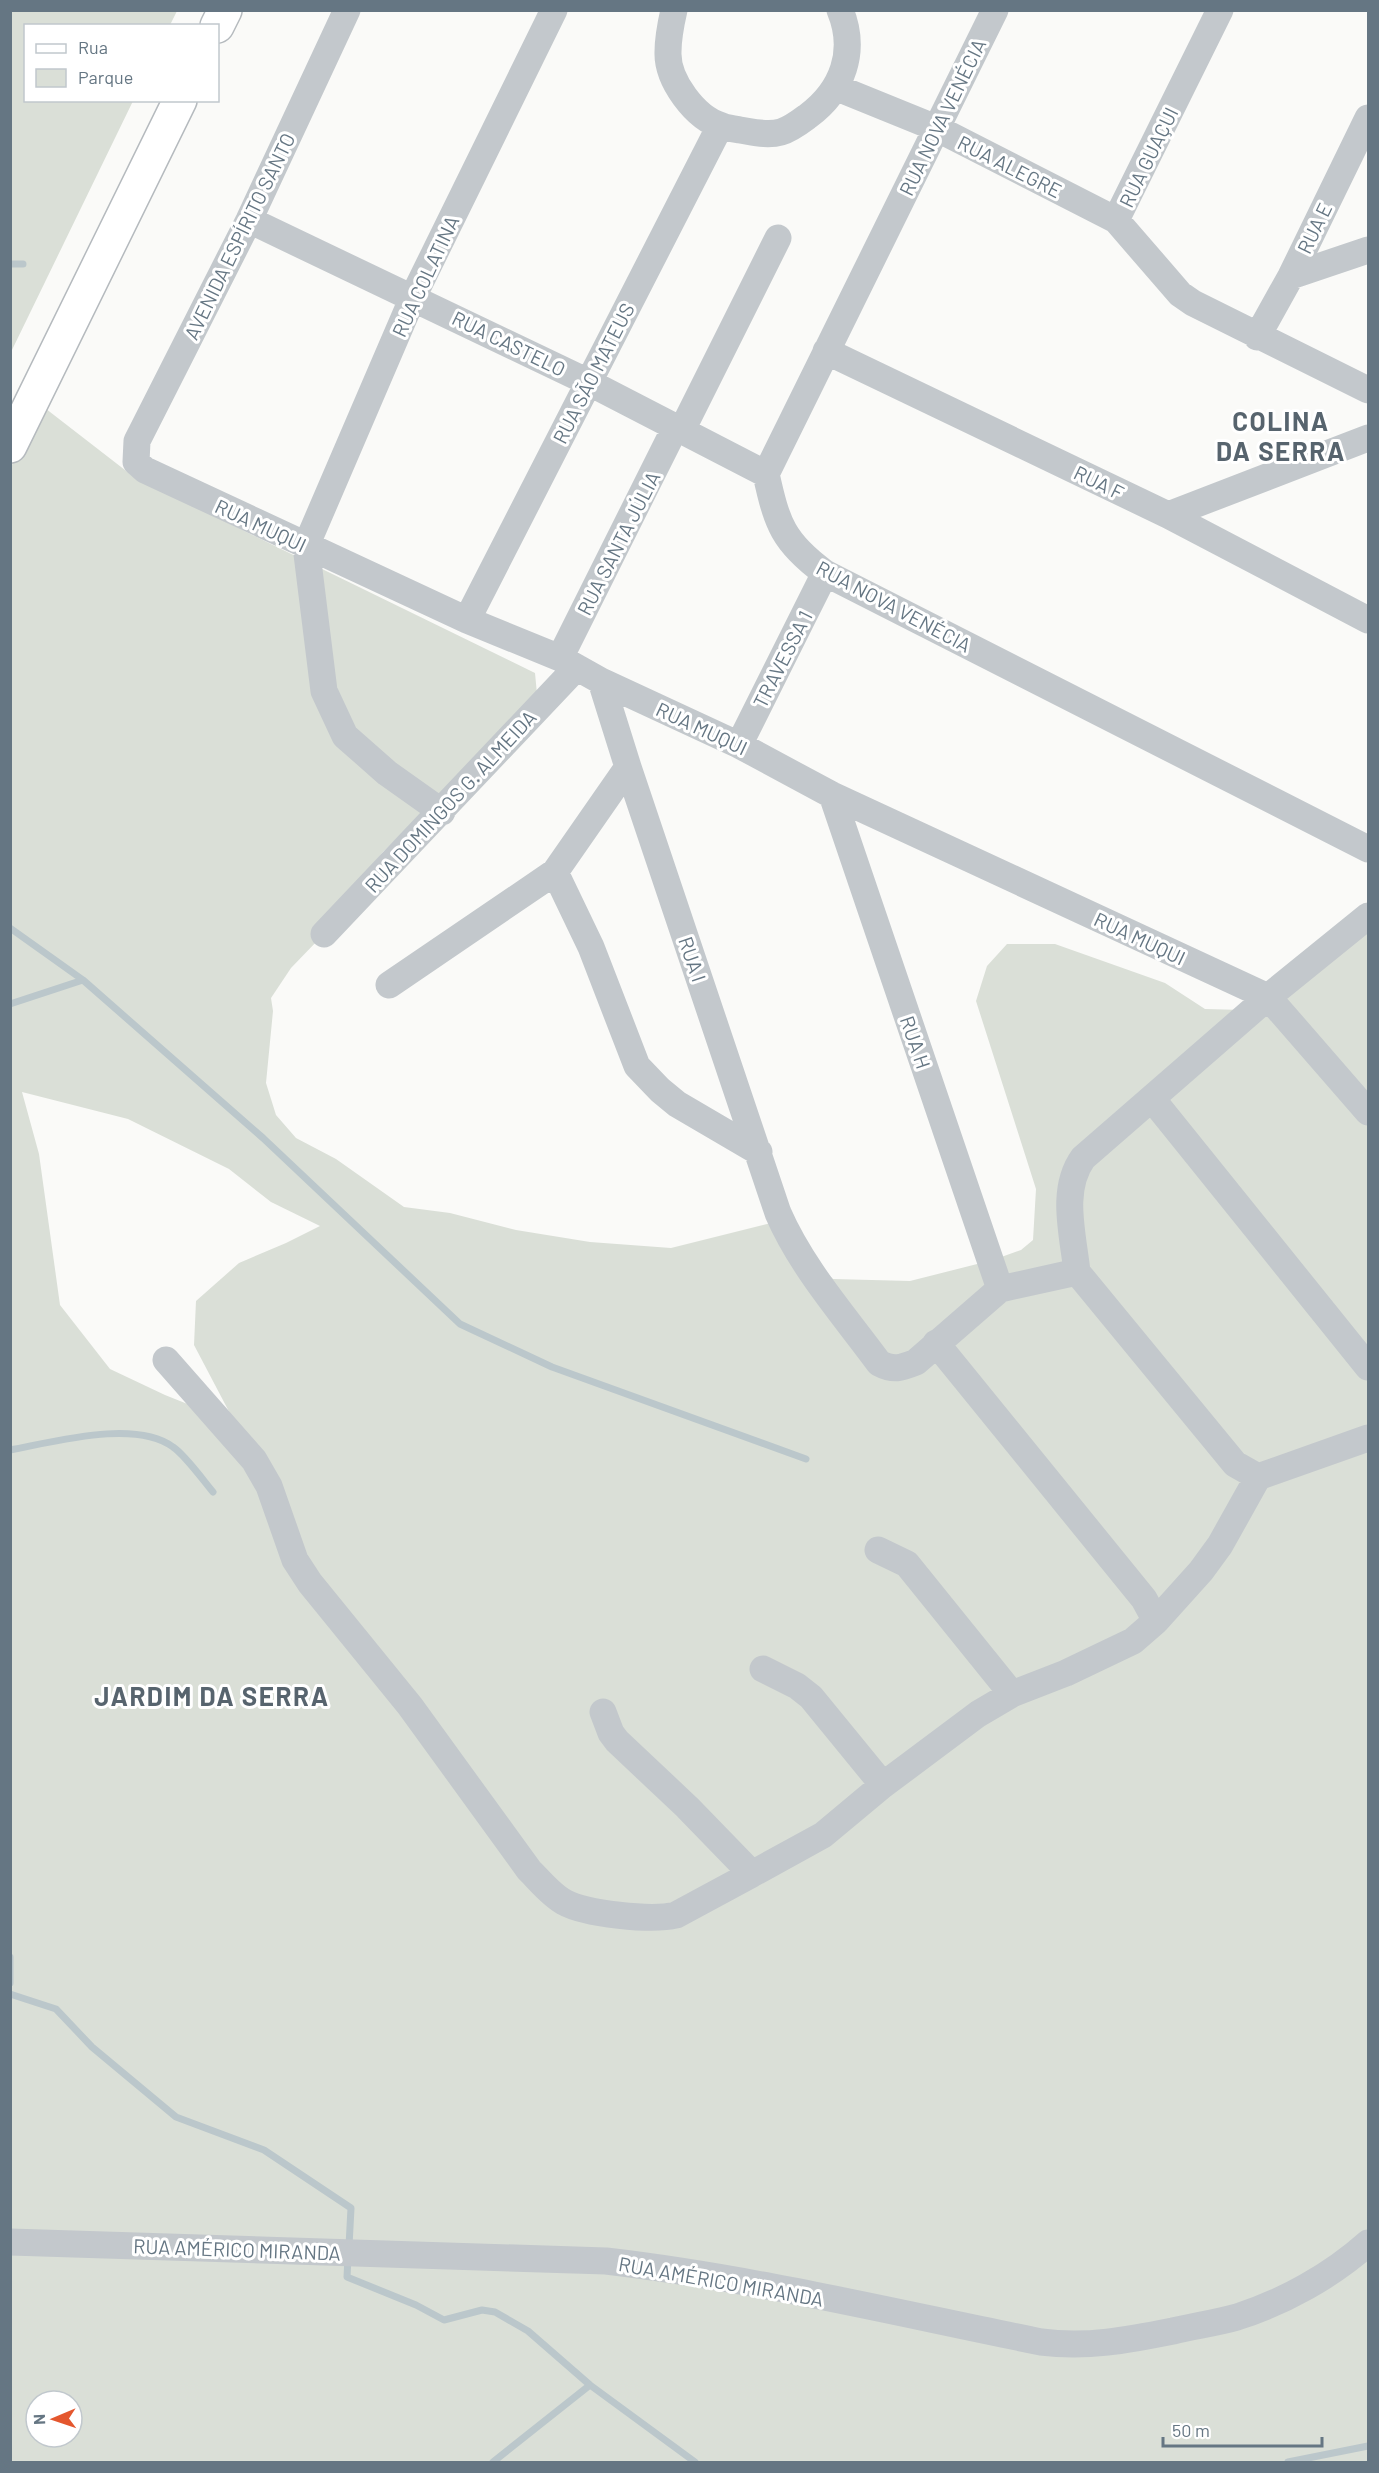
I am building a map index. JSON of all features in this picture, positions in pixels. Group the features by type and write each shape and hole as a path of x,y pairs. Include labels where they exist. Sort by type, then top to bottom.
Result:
{"main road":[{"path":"218,24 225,10"},
{"path":"10,446 179,102"}],"street":[{"name":"AVENIDA ESPÍRITO SANTO","path":"136,462 137,441 249,220 346,10"},
{"name":"RUA COLATINA","path":"306,546 414,297 554,10"},
{"path":"674,10 668,52 671,72 694,108 720,126 764,134 781,132 794,126 826,103 842,76 847,55 845,24 840,10"},
{"name":"RUA NOVA VENÉCIA","path":"995,10 766,474 780,526 791,544 825,573 1368,849"},
{"name":"RUA GUAÇUI","path":"1220,10 1116,220 1180,294 1206,311 1368,390"},
{"name":"RUA ALEGRE","path":"835,87 936,128 1116,220"},
{"name":"RUA E","path":"1257,337 1291,276 1368,118"},
{"name":"RUA SÃO MATEUS","path":"467,620 720,126"},
{"name":"RUA CASTELO","path":"249,220 588,382 766,474"},
{"name":"RUA SANTA JÚLIA","path":"568,663 678,430 778,238"},
{"path":"1291,276 1368,250"},
{"name":"RUA F","path":"826,351 1168,515 1368,620"},
{"path":"1168,515 1368,438"},
{"name":"RUA MUQUI","path":"136,462 145,470 306,546 467,620 568,663 601,681 739,745 832,795 1268,997"},
{"path":"306,546 324,691 345,736 387,773 442,812"},
{"name":"TRAVESSA 1","path":"739,745 825,573"},
{"name":"RUA DOMINGOS G. ALMEIDA","path":"324,934 442,812 568,663"},
{"name":"RUA I","path":"601,681 759,1152 777,1213 788,1236 806,1265 879,1362 889,1368 899,1369 916,1362 936,1344"},
{"path":"389,985 555,872 628,767"},
{"name":"RUA H","path":"832,795 1000,1289"},
{"path":"555,872 591,947 638,1066 660,1090 677,1104 759,1152"},
{"path":"1258,1477 1234,1464 1077,1272 1070,1184 1074,1171 1083,1158 1153,1100 1268,997 1368,916"},
{"path":"1268,997 1368,1112"},
{"path":"1153,1100 1368,1367"},
{"path":"1077,1272 1000,1289 936,1344 1144,1599 1156,1621"},
{"path":"166,1360 262,1471 295,1560 310,1583 410,1706 529,1870 563,1902 578,1908 655,1918 676,1915 823,1835 883,1785 978,1714 1012,1695 1066,1673 1133,1641 1156,1621 1201,1571 1220,1545 1258,1477 1368,1438"},
{"path":"878,1550 907,1564 1012,1695"},
{"path":"763,1669 796,1686 811,1697 883,1785"},
{"path":"603,1712 616,1741 687,1807 752,1874"},
{"name":"RUA AMÉRICO MIRANDA","path":"10,2242 606,2261 717,2277 1041,2342 1081,2345 1120,2342 1236,2317 1314,2283 1355,2255 1368,2243"}],"green space":[{"path":"11,10 177,11 170,24 24,24 24,102 133,102 11,352"},
{"path":"41,405 134,477 535,673 537,694 493,745 383,852 333,913 319,939 291,968 271,998 273,1011 266,1083 276,1115 296,1138 336,1159 404,1207 450,1213 516,1230 590,1242 671,1248 775,1222 833,1279 910,1281 993,1260 1021,1250 1033,1240 1036,1189 976,1001 987,966 1007,944 1055,944 1165,983 1205,1009 1244,1010 1368,924 1368,2462 11,2462 10,469","holes":["22,1092 128,1119 229,1169 271,1202 320,1226 239,1263 196,1301 194,1345 235,1423 165,1395 110,1369 60,1305 39,1154"]}],"waterway":[{"path":"10,264 23,264"},
{"path":"10,928 83,980 263,1138 460,1324 552,1367 806,1459"},
{"path":"10,1004 83,980"},
{"path":"10,1450 94,1435 138,1435 157,1439 173,1447 213,1492"},
{"path":"10,1957 10,1983"},
{"path":"10,1994 56,2009 92,2047 176,2117 264,2150 351,2208 349,2246"},
{"path":"348,2257 347,2277 416,2305 444,2320 482,2310 495,2312 528,2331 590,2385 695,2462"},
{"path":"493,2462 590,2385"},
{"path":"1288,2462 1368,2446"}],"district":[{"name":"COLINA DA SERRA","path":"1281,435"},
{"name":"JARDIM DA SERRA","path":"212,1695"}]}
